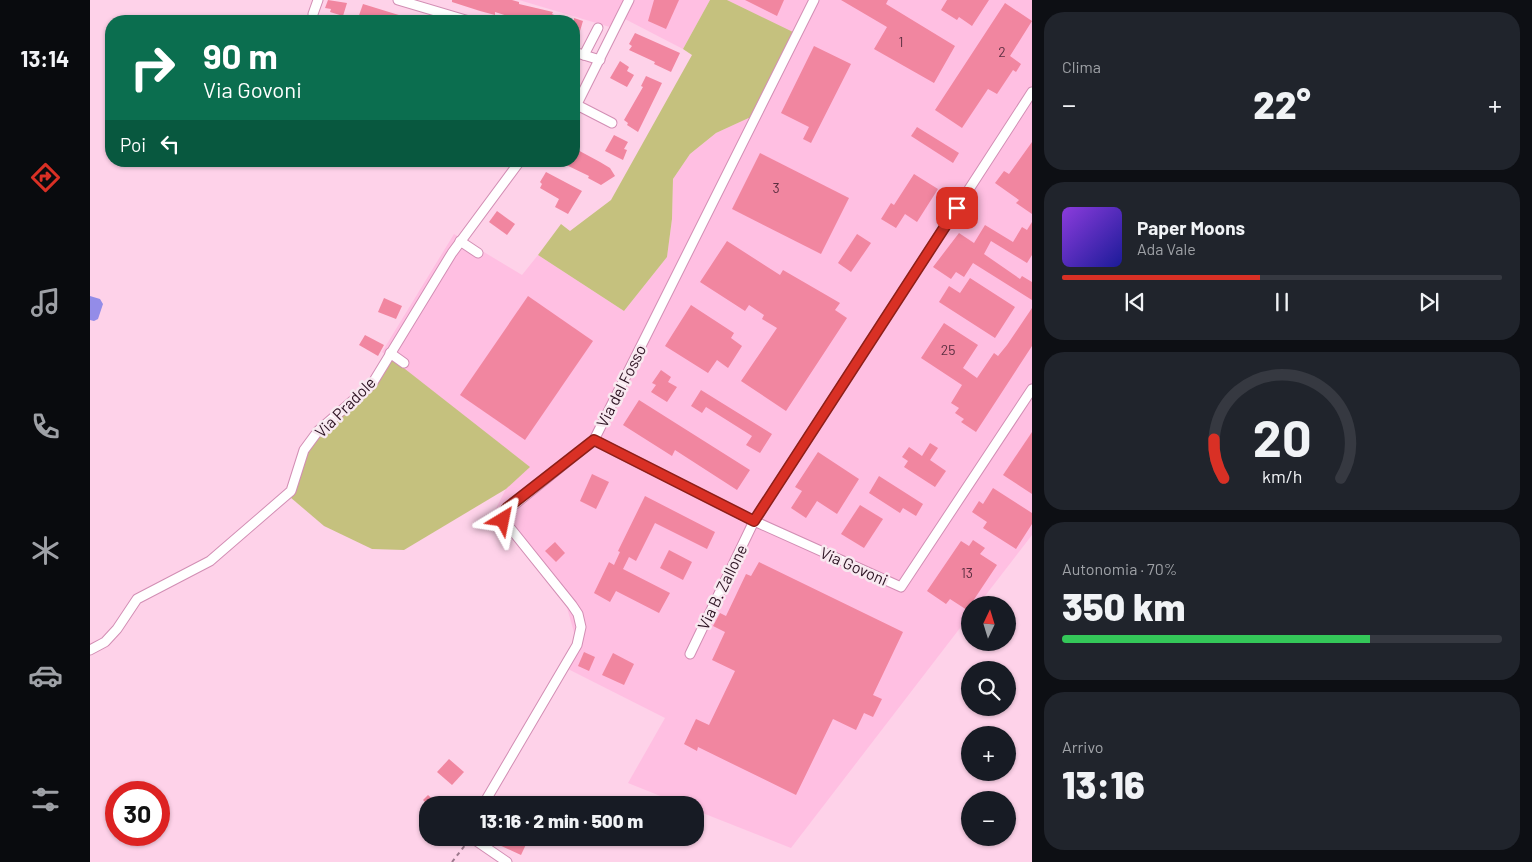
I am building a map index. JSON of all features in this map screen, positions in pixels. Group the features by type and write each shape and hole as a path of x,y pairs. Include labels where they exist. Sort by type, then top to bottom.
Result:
{"street":[{"path":"313,14 318,0"},
{"path":"402,0 450,15"},
{"path":"580,98 629,0"},
{"name":"Via del Fosso","path":"488,796 563,672 577,645 581,628 578,614 572,605 503,520 502,514 594,440 814,0"},
{"path":"584,55 598,28"},
{"path":"580,54 600,60"},
{"name":"Via B. Zallone","path":"690,654 754,521 1032,92"},
{"path":"580,110 612,123"},
{"name":"Via Pradole","path":"90,650 104,642 117,629 137,599 210,561 291,491 304,450 318,431 372,384 460,241 516,167"},
{"path":"460,241 478,253"},
{"path":"390,353 404,363"},
{"name":"Via Govoni","path":"594,440 754,521 901,587 1032,388"},
{"path":"480,846 507,862"}],"path":[{"path":"452,862 465,846"}],"shaded area":[{"path":"519,0 710,0 683,49 623,18 613,28 580,18 580,15 569,15"},
{"path":"710,0 727,0 793,32 753,116 716,133 690,154 673,179 672,219 667,257 624,311 538,255 561,224 570,231 611,200 692,55 683,49"},
{"path":"727,0 1032,0 1032,535 985,596 961,596 961,627 791,848 704,814 704,796 660,796 628,783 665,718 568,669 576,639 565,601 493,514 506,489 529,467 382,352 454,234 522,275 538,255 624,311 667,257 672,219 673,179 690,154 716,133 753,116 793,33"},
{"path":"90,296 100,299 103,304 98,319 94,321 90,320"},
{"path":"391,358 530,467 506,489 404,550 372,549 324,526 290,497 307,453 322,433"}],"building":[{"path":"328,0 347,3 343,15 330,12 331,9 325,8"},
{"path":"452,0 512,0 519,2 519,4 553,12 552,14 554,15 505,15 495,12 495,15 452,2"},
{"path":"654,0 679,0 666,29 648,21"},
{"path":"745,0 784,0 777,16"},
{"path":"841,0 888,0 886,4 955,46 934,83 874,49 887,27"},
{"path":"947,0 989,0 972,26 959,17 957,20 941,10"},
{"path":"1005,3 1032,21 1010,56 1021,64 1016,72 1013,70 997,94 988,89 962,128 935,110"},
{"path":"363,4 399,15 359,15"},
{"path":"580,20 583,21 580,31"},
{"path":"635,33 680,53 671,72 629,50 632,46 629,44"},
{"path":"814,46 851,64 811,143 803,139 809,127 781,113"},
{"path":"620,61 629,67 627,71 634,75 627,87 610,78"},
{"path":"646,76 662,83 638,132 627,125 628,123 624,120 643,87 641,86"},
{"path":"917,127 959,153 953,163 911,136"},
{"path":"614,135 628,142 624,149 627,150 623,160 605,151"},
{"path":"1032,142 1032,214 1016,203 1019,200 995,183 1004,171 1009,174"},
{"path":"580,151 610,168 615,176 601,185 588,178 589,176 570,167 580,167"},
{"path":"760,153 849,198 821,254 732,209"},
{"path":"546,172 582,191 568,214 555,207 559,199 540,188 542,184 540,182"},
{"path":"914,174 938,189 917,222 905,214 896,228 881,219 891,203 894,205"},
{"path":"497,211 515,224 507,235 489,222"},
{"path":"1032,222 1032,255 1027,263 991,241 984,254 1020,279 1022,276 1032,282 1032,300 973,263 964,277 956,272 951,279 933,267 959,233 974,243 985,225 1013,242 1022,227 1027,230"},
{"path":"857,234 871,243 851,272 838,263"},
{"path":"727,241 780,275 783,270 840,303 835,310 847,318 786,411 741,381 777,328 762,319 764,315 749,305 745,311 700,282"},
{"path":"970,278 1015,307 995,338 939,302 949,286 960,293"},
{"path":"528,296 593,341 525,440 460,395"},
{"path":"384,298 402,306 396,319 378,312"},
{"path":"691,305 734,333 731,338 742,346 728,368 717,360 708,373 665,346"},
{"path":"1032,308 1032,346 976,432 961,422 964,419 955,413 959,408 951,403 962,385 921,358 944,323 978,345 963,368 977,378 994,353 998,356 1007,345"},
{"path":"365,335 384,345 378,356 359,345"},
{"path":"661,370 671,377 668,382 677,387 667,402 651,392 656,385 652,383"},
{"path":"701,390 772,434 760,453 746,445 752,436 706,407 702,413 691,406"},
{"path":"639,400 750,470 737,490 675,450 672,456 623,425"},
{"path":"1032,432 1032,494 1003,475"},
{"path":"930,443 938,448 930,460 946,471 935,487 904,467 908,461 902,457 909,447 922,456"},
{"path":"818,452 859,479 837,514 817,501 806,518 791,508 802,491 795,487"},
{"path":"592,474 609,482 596,509 580,501"},
{"path":"879,476 923,504 916,516 903,508 900,513 869,493"},
{"path":"993,488 1032,513 1032,524 1016,549 983,528 987,522 972,512 979,501 983,504"},
{"path":"645,496 715,532 707,549 655,523 636,561 629,557 623,569 670,593 659,613 616,591 610,602 594,593 609,562 614,565 620,552 618,551"},
{"path":"860,505 883,519 864,548 841,534"},
{"path":"973,540 985,548 980,554 997,565 976,596 961,596 961,606 950,599 946,604 927,591 961,541 969,546"},
{"path":"555,542 565,553 556,562 545,551"},
{"path":"669,550 692,562 683,580 660,568"},
{"path":"759,562 903,632 873,695 882,699 873,717 864,713 856,730 833,719 796,795 698,747 697,751 684,744 696,719 709,725 735,671 712,660 725,632 713,626 720,613 726,616 746,574 751,576"},
{"path":"584,652 595,657 589,671 578,666"},
{"path":"613,653 634,664 624,685 602,675"},
{"path":"449,759 464,772 452,785 437,772"},
{"path":"501,846 525,846 521,855"}],"route":[{"path":"503,520 502,514 507,508 594,440 754,521 957,208"}]}
